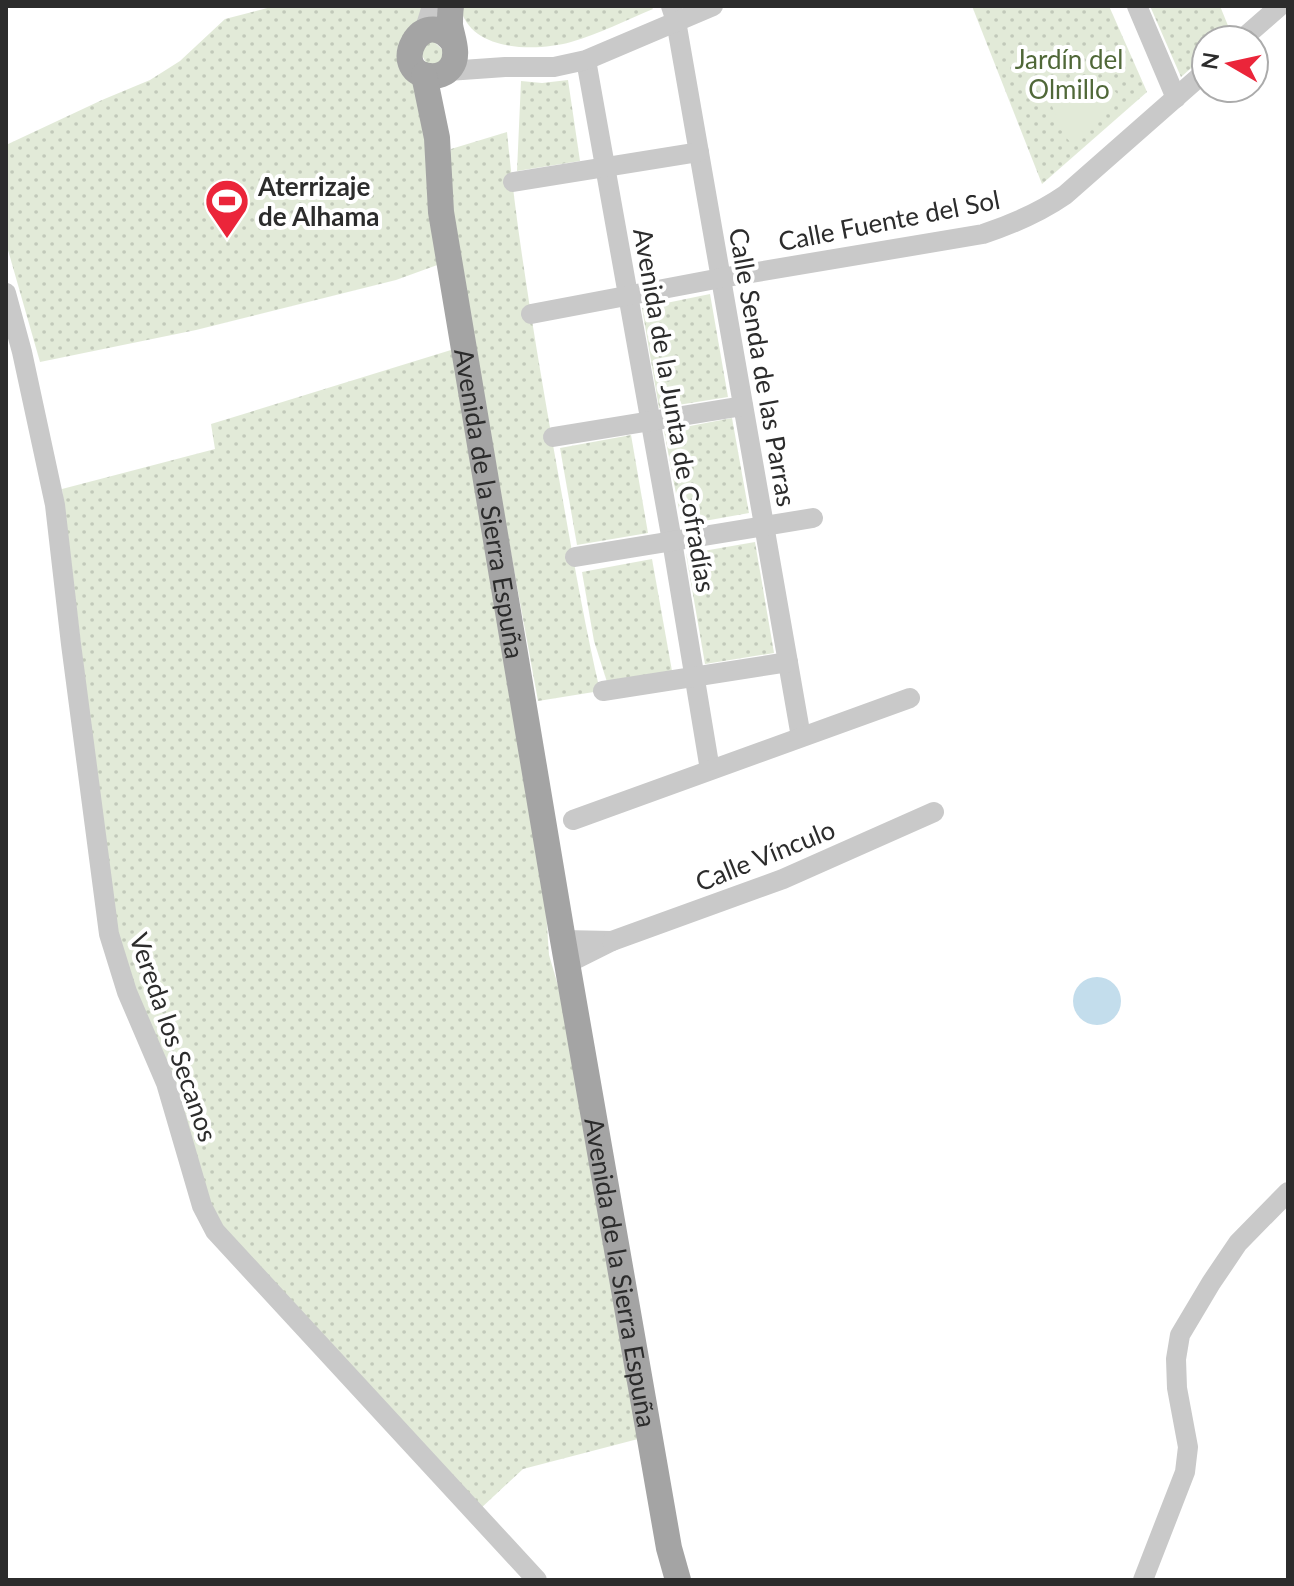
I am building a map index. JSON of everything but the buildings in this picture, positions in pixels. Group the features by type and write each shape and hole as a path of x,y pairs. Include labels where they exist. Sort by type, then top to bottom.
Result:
{"main road":[{"name":"Avenida de la Sierra Espuña","path":"451,6 450,21 439,42 437,138 443,226 551,869 551,937 558,962 562,964 565,952"},
{"name":"Avenida de la Sierra Espuña","path":"565,952 669,1548 678,1580"}],"street":[{"path":"439,42 505,67 554,67 586,60 674,14 713,6"},
{"path":"1137,6 1176,98"},
{"path":"1259,24 1280,6"},
{"name":"Calle Senda de las Parras","path":"674,14 801,737"},
{"name":"Avenida de la Junta de Cofradías","path":"586,60 710,770"},
{"name":"Calle Fuente del Sol","path":"531,314 983,234 1017,222 1065,195 1190,85"},
{"path":"513,182 699,152"},
{"name":"Vereda los Secanos","path":"6,293 55,505 109,934 127,992 166,1083 202,1206 215,1231 537,1580"},
{"path":"553,437 743,406"},
{"path":"575,557 813,518"},
{"path":"603,691 788,662"},
{"path":"573,820 910,698"},
{"name":"Calle Vínculo","path":"565,952 612,941 783,879 934,812"},
{"path":"1143,1580 1185,1472 1188,1447 1177,1388 1176,1359 1180,1335 1238,1243 1288,1192"}],"green space":[{"path":"275,6 426,6 420,97 440,264 396,280 196,330 40,362 6,243 6,145 150,80 180,61 225,19"},
{"path":"460,6 651,6 653,9 571,42 522,47 505,45 476,32 466,21"},
{"name":"Jardín del Olmillo","path":"972,6 1109,6 1147,92 1042,184"},
{"path":"1150,6 1220,6 1227,24 1190,24 1190,69 1181,77"},
{"path":"429,37 449,56 429,69 418,47"},
{"path":"1102,77 1121,98 1090,128 1070,142 1063,134 1050,101"},
{"path":"568,80 580,161 517,171 521,81 542,83"},
{"path":"507,132 521,250 540,367 600,691 538,701 461,279 454,236 449,159 451,149"},
{"path":"710,294 728,397 659,408 642,308"},
{"path":"455,350 543,865 549,955 567,1016 638,1439 523,1469 479,1510 219,1226 126,972 115,928 62,489 215,449 211,424"},
{"path":"732,418 749,513 682,525 664,431"},
{"path":"631,435 648,533 577,545 560,448"},
{"path":"755,542 774,653 705,664 686,554"},
{"path":"652,559 672,671 607,682 594,641 582,572"}],"water":[{"path":"1097,977 1114,984 1121,1001 1114,1018 1097,1025 1080,1018 1073,1001 1080,984"}],"place":[{"name":"Aterrizaje de Alhama","path":"227,240"}]}
